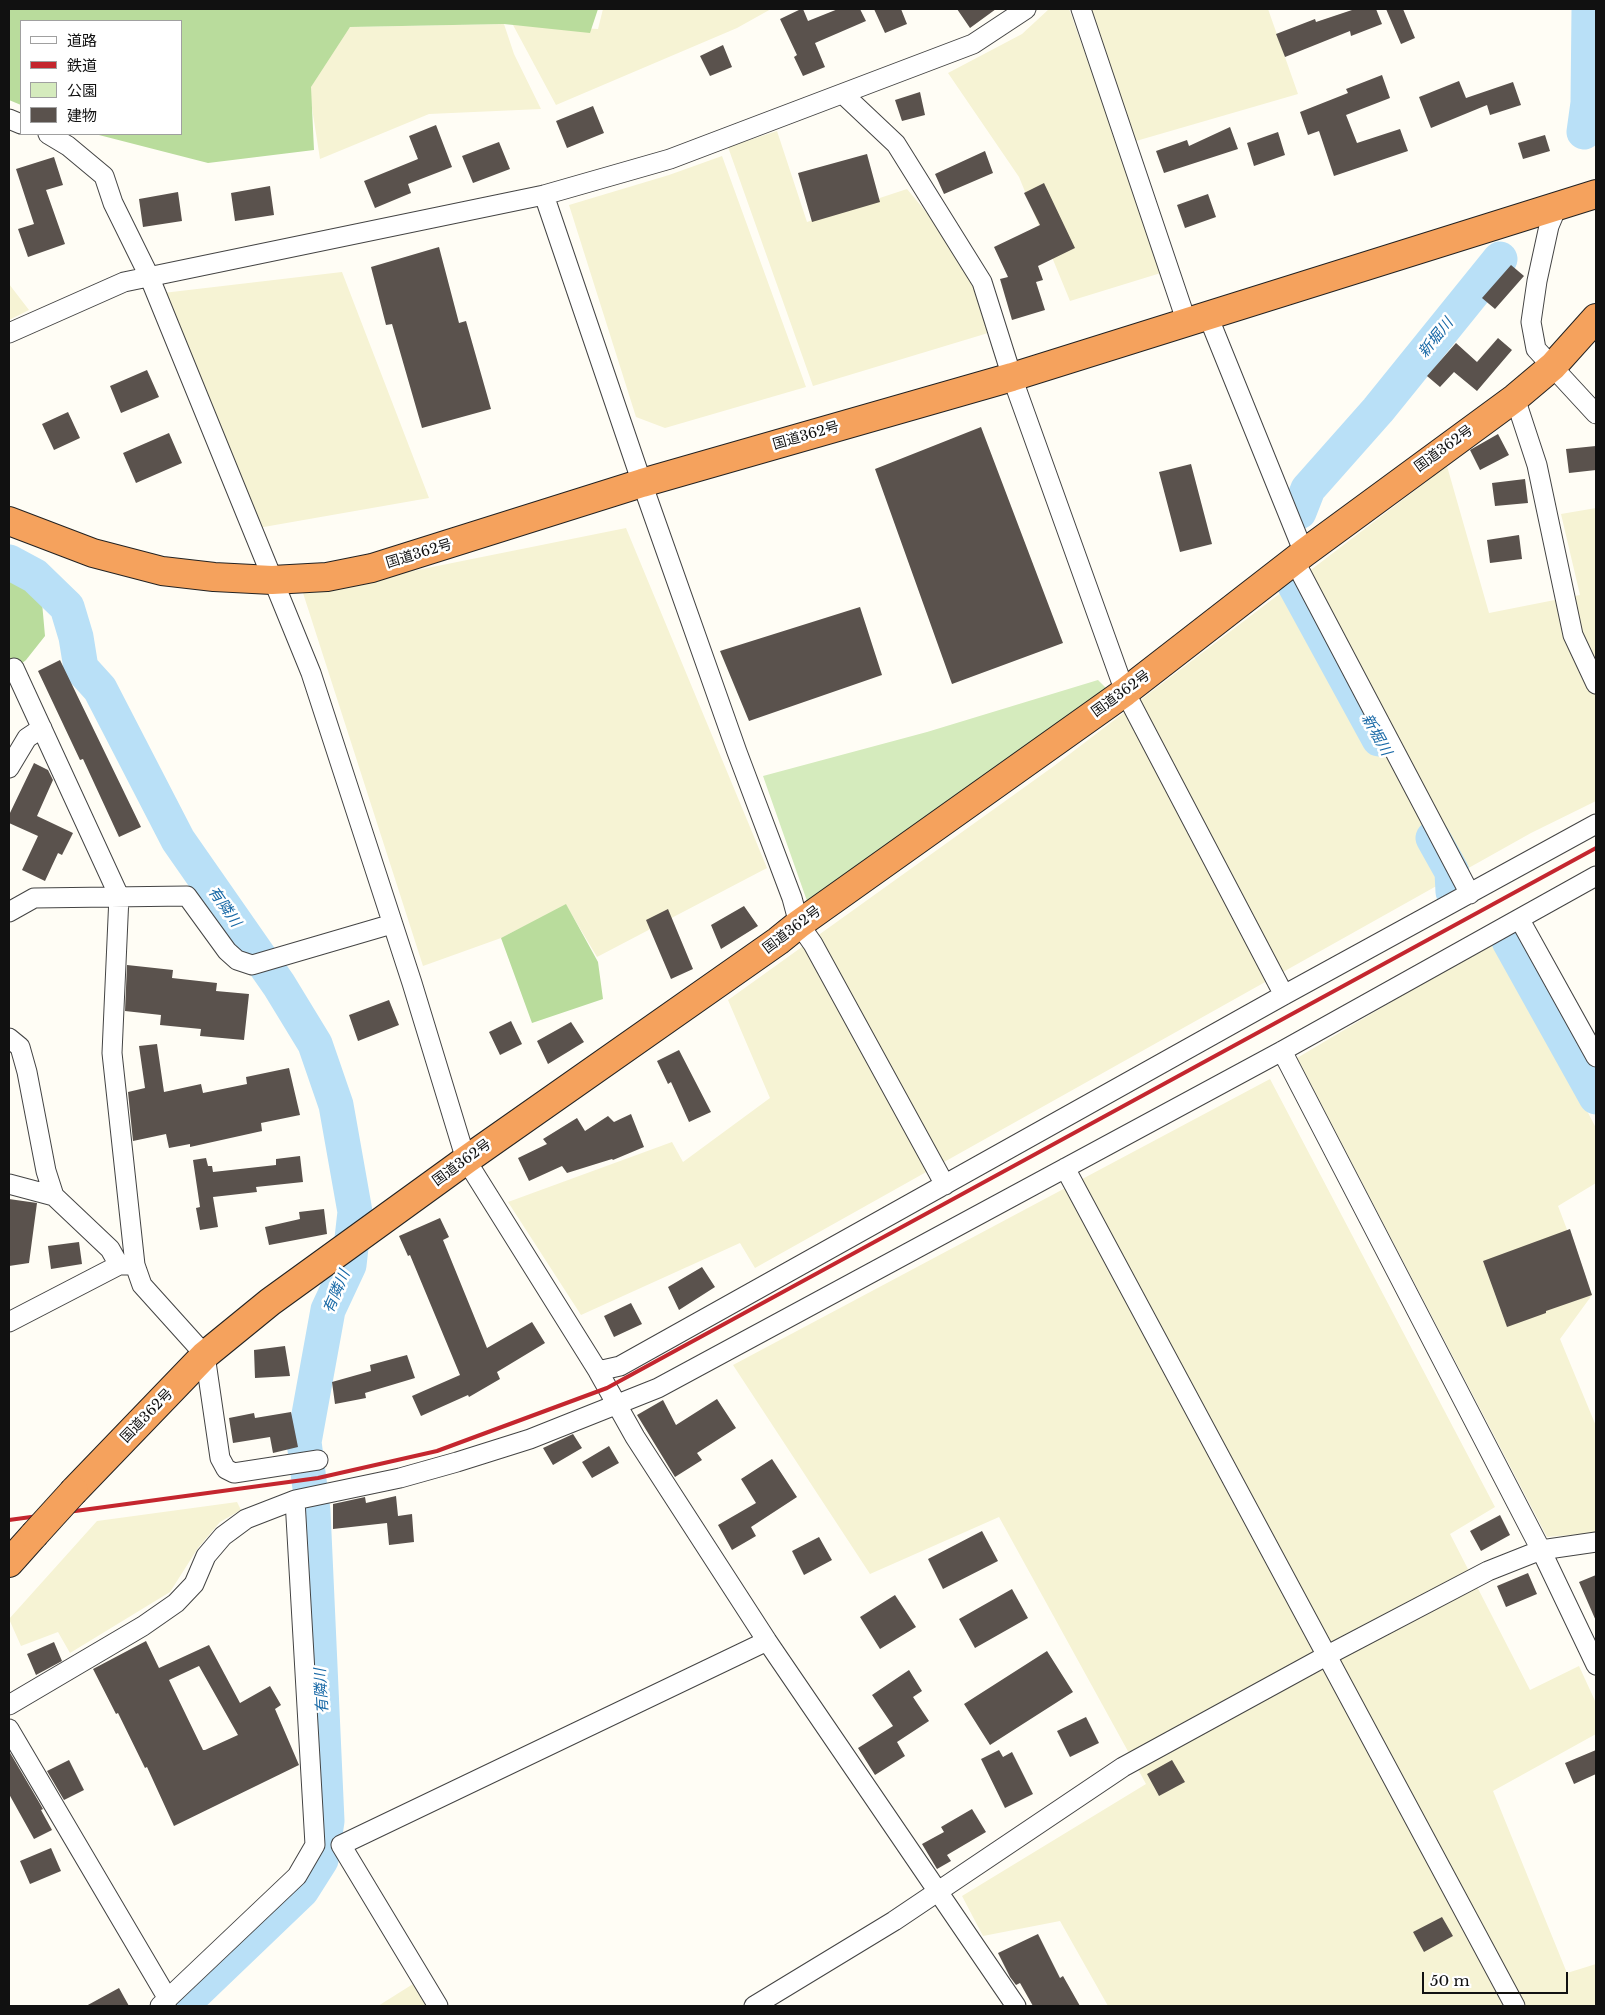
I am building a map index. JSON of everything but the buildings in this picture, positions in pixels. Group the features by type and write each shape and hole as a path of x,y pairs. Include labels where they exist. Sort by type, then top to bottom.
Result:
{"highway":[{"name":"国道362号","path":"9,521 93,552 162,571 214,578 272,580 328,577 372,568 642,483 1012,377 1596,194"},
{"name":"国道362号","path":"9,1564 74,1491 205,1355 270,1302 466,1160 778,941 799,924 1125,692 1299,556 1515,398 1553,366 1596,318"}],"street":[{"path":"9,333 124,282 544,195 670,159 973,44 1026,9"},
{"path":"1081,9 1197,319 1299,556 1470,894"},
{"path":"843,94 896,144 982,282 1012,377 1125,692 1284,995"},
{"path":"50,135 68,146 104,176 113,203 148,276 311,673 466,1160 598,1371 635,1437 767,1641 1016,2006"},
{"path":"544,195 642,483 737,752 792,898 799,924 813,944 945,1185"},
{"path":"1557,207 1544,248 1531,322 1536,349 1596,414"},
{"path":"1515,398 1537,465 1573,635 1596,684"},
{"path":"9,670 14,668 119,896 112,1053 127,1265"},
{"path":"9,768 27,738 42,728"},
{"path":"598,1371 620,1366 1284,995 1596,824"},
{"path":"9,1704 143,1626 176,1603 194,1584 206,1556 223,1536 246,1519 295,1500 400,1478 530,1439 618,1406 658,1388 1282,1051 1596,876"},
{"path":"9,912 34,898 187,896 227,951 237,960 252,965 392,924"},
{"path":"1520,920 1596,1057"},
{"path":"9,1038 20,1047 25,1064 46,1171 54,1196"},
{"path":"1282,1051 1541,1550 1596,1665"},
{"path":"1065,1168 1515,2006"},
{"path":"9,1184 54,1196 127,1265 205,1355 220,1458 226,1469 234,1473 318,1460"},
{"path":"9,1322 127,1265"},
{"path":"295,1500 329,1846 438,2006"},
{"path":"754,2006 894,1921 1123,1768 1326,1656 1488,1571 1541,1550 1596,1542"},
{"path":"9,1728 164,2002 329,1846 767,1641"}],"shaded area":[{"path":"603,9 771,9 737,28 556,105 513,25 598,29"},
{"path":"1049,9 1069,9 1164,272 1070,301 1019,177 948,73 1022,34"},
{"path":"1086,9 1268,9 1298,94 1136,141"},
{"path":"504,24 514,54 541,109 429,114 320,159 307,76 350,27"},
{"path":"777,131 807,222 907,189 977,273 998,330 813,386 728,147"},
{"path":"722,156 806,387 665,428 636,417 569,205 669,175"},
{"path":"342,272 429,498 258,528 163,293"},
{"path":"9,284 29,310 9,320"},
{"path":"1447,466 1489,613 1580,595 1561,514 1596,508 1596,801 1531,833 755,1268 740,1243 581,1315 508,1202 672,1142 683,1162 770,1098 728,1000 1054,766"},
{"path":"626,528 767,868 597,957 566,905 501,938 423,966 303,593"},
{"path":"1497,939 1596,1128 1596,1183 1558,1206 1592,1295 1560,1339 1596,1426 1596,1533 1547,1537 1297,1058"},
{"path":"1270,1079 1495,1507 1450,1534 1530,1690 1579,1666 1596,1703 1596,1734 1493,1791 1567,1973 1596,1964 1596,2006 1108,2006 1060,1921 983,1936 962,1896 1146,1784 999,1517 870,1574 733,1365"},
{"path":"237,1502 241,1510 220,1522 198,1548 170,1592 70,1653 58,1632 21,1646 9,1619 97,1521"},
{"path":"413,1984 426,2006 378,2006"}],"green space":[{"path":"9,9 598,9 590,33 504,24 350,27 311,87 314,150 208,163 99,135 182,135 182,20 20,20 20,105 9,100"},
{"path":"9,552 39,569 45,636 26,660 9,674"},
{"path":"1098,680 1116,698 955,796 807,901 763,776 927,732"},
{"path":"566,904 598,962 603,999 532,1023 501,938"}],"waterway":[{"name":"新堀川","path":"1584,132 1588,103 1589,9"},
{"name":"新堀川","path":"1299,512 1308,489 1378,410 1500,259"},
{"name":"有隣川","path":"9,562 35,576 67,607 76,637 81,668 100,689 178,840 279,985 315,1044 336,1105 355,1212 349,1265 328,1310 304,1442 313,1511 327,1821 321,1860 302,1890 181,2006"},
{"name":"新堀川","path":"1292,580 1379,739"},
{"name":"新堀川","path":"1433,838 1452,872 1453,892"},
{"name":"新堀川","path":"1509,941 1596,1097"}],"railway":[{"path":"9,1520 318,1478 437,1451 607,1388 1596,848"}]}
